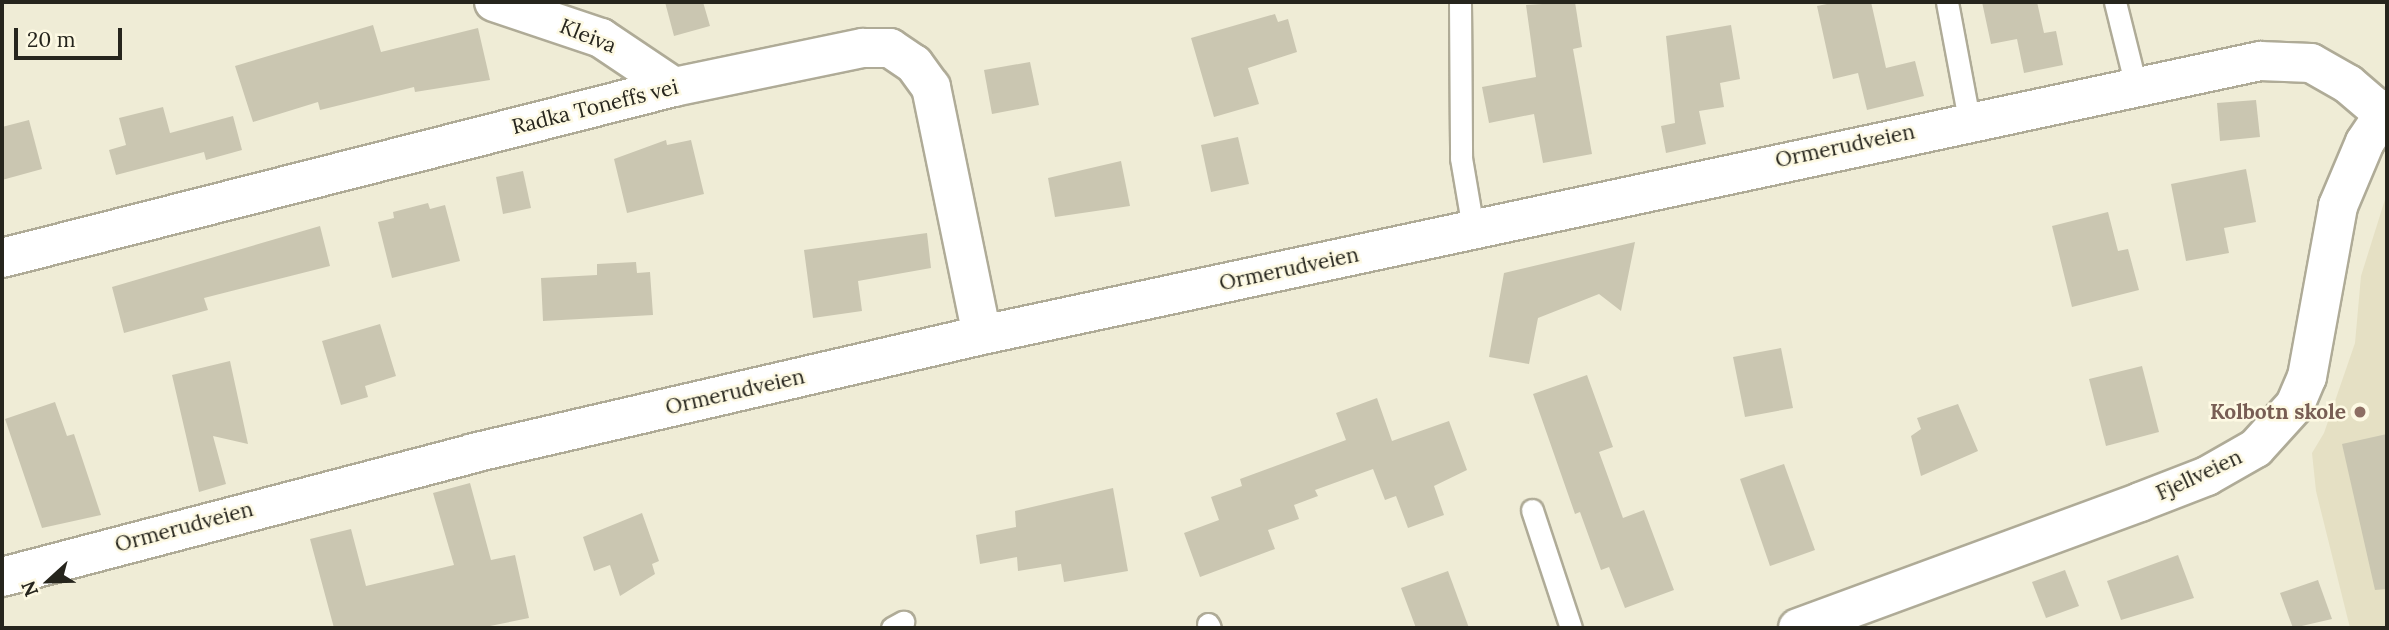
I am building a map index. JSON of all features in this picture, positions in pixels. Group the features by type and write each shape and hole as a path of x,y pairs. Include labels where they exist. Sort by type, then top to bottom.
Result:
{"street":[{"name":"Kleiva","path":"494,2 601,38 674,87"},
{"name":"Radka Toneffs vei","path":"2,258 674,87 863,48 890,48 914,64 931,87 982,335"},
{"name":"Ormerudveien","path":"2,577 473,453 982,335 1969,119 2136,86 2293,59 2330,72 2385,112"},
{"name":"Fjellveien","path":"1798,628 2196,480 2256,448 2295,405 2307,377 2338,206 2385,112"}],"lane":[{"path":"1460,2 1461,158 1474,229"},
{"path":"1947,2 1969,119"},
{"path":"2115,2 2136,86"},
{"path":"1532,510 1571,628"}],"shaded area":[{"name":"Kolbotn skole","path":"2387,193 2387,628 2350,628 2316,491 2312,453 2324,433 2355,343 2361,276"}],"building":[{"path":"665,2 703,2 710,26 674,36"},
{"path":"1575,2 1582,47 1573,49 1592,154 1543,163 1534,114 1489,123 1482,87 1536,77 1526,5"},
{"path":"1837,2 1871,2 1886,68 1915,61 1924,96 1867,110 1858,73 1833,79 1817,6"},
{"path":"1982,2 2037,2 2044,33 2056,31 2063,65 2024,73 2017,39 1991,44"},
{"path":"1275,14 1278,22 1288,19 1297,52 1248,68 1259,104 1214,117 1191,38"},
{"path":"373,25 381,52 478,28 490,80 415,92 414,87 320,110 318,102 253,122 235,66"},
{"path":"1731,25 1740,79 1720,83 1724,107 1699,111 1706,144 1666,153 1661,126 1675,123 1666,36"},
{"path":"1030,62 1039,105 992,114 984,70"},
{"path":"2256,100 2260,137 2220,141 2217,103"},
{"path":"163,107 170,133 233,116 242,150 206,160 204,152 116,175 109,150 126,145 119,118"},
{"path":"29,120 42,169 2,180 2,127"},
{"path":"1238,137 1249,184 1211,192 1201,145"},
{"path":"666,140 667,145 691,140 704,194 627,213 614,159"},
{"path":"1121,161 1130,206 1055,217 1048,178"},
{"path":"2246,169 2256,222 2224,228 2229,253 2186,261 2171,184"},
{"path":"523,171 531,208 503,214 496,177"},
{"path":"428,203 430,209 445,205 460,261 392,278 378,222 394,218 393,212"},
{"path":"2108,212 2118,251 2128,249 2139,290 2072,307 2052,226"},
{"path":"320,226 330,266 204,298 208,310 124,333 112,287"},
{"path":"927,233 931,268 858,281 862,311 813,318 804,250"},
{"path":"1635,242 1621,311 1599,294 1538,318 1529,364 1489,357 1504,273"},
{"path":"636,262 637,273 650,272 653,315 543,321 541,278 597,275 597,264"},
{"path":"380,324 396,376 365,386 368,397 341,405 322,341"},
{"path":"1781,348 1793,408 1745,417 1733,357"},
{"path":"230,361 248,444 213,436 226,484 199,492 172,375"},
{"path":"2142,366 2159,432 2106,446 2089,379"},
{"path":"1587,375 1613,447 1599,452 1623,518 1644,510 1674,590 1625,608 1609,567 1601,570 1580,512 1575,514 1533,394"},
{"path":"1377,398 1392,441 1449,421 1467,470 1434,486 1444,515 1408,528 1396,496 1385,500 1373,469 1315,490 1318,496 1294,505 1299,519 1268,530 1275,549 1200,577 1184,533 1219,520 1211,497 1242,486 1240,479 1346,440 1336,413"},
{"path":"55,402 67,436 74,434 101,515 42,528 5,419"},
{"path":"1958,404 1978,451 1921,476 1911,436 1921,429 1917,418"},
{"path":"2387,434 2387,589 2375,590 2342,444"},
{"path":"1784,464 1815,550 1770,566 1740,479"},
{"path":"470,483 491,560 515,555 529,618 480,628 334,628 310,539 351,529 366,586 454,565 433,493"},
{"path":"1113,488 1128,571 1064,582 1061,564 1018,571 1017,557 980,564 976,535 1016,527 1015,511"},
{"path":"642,513 659,561 652,564 655,574 620,596 610,565 594,571 583,537"},
{"path":"2178,555 2194,598 2121,620 2107,581"},
{"path":"2065,570 2079,606 2046,618 2032,582"},
{"path":"1448,571 1469,628 1416,628 1401,588"},
{"path":"2318,580 2332,619 2293,628 2280,593"}],"place":[{"name":"Kolbotn skole","path":"2360,412"}]}
